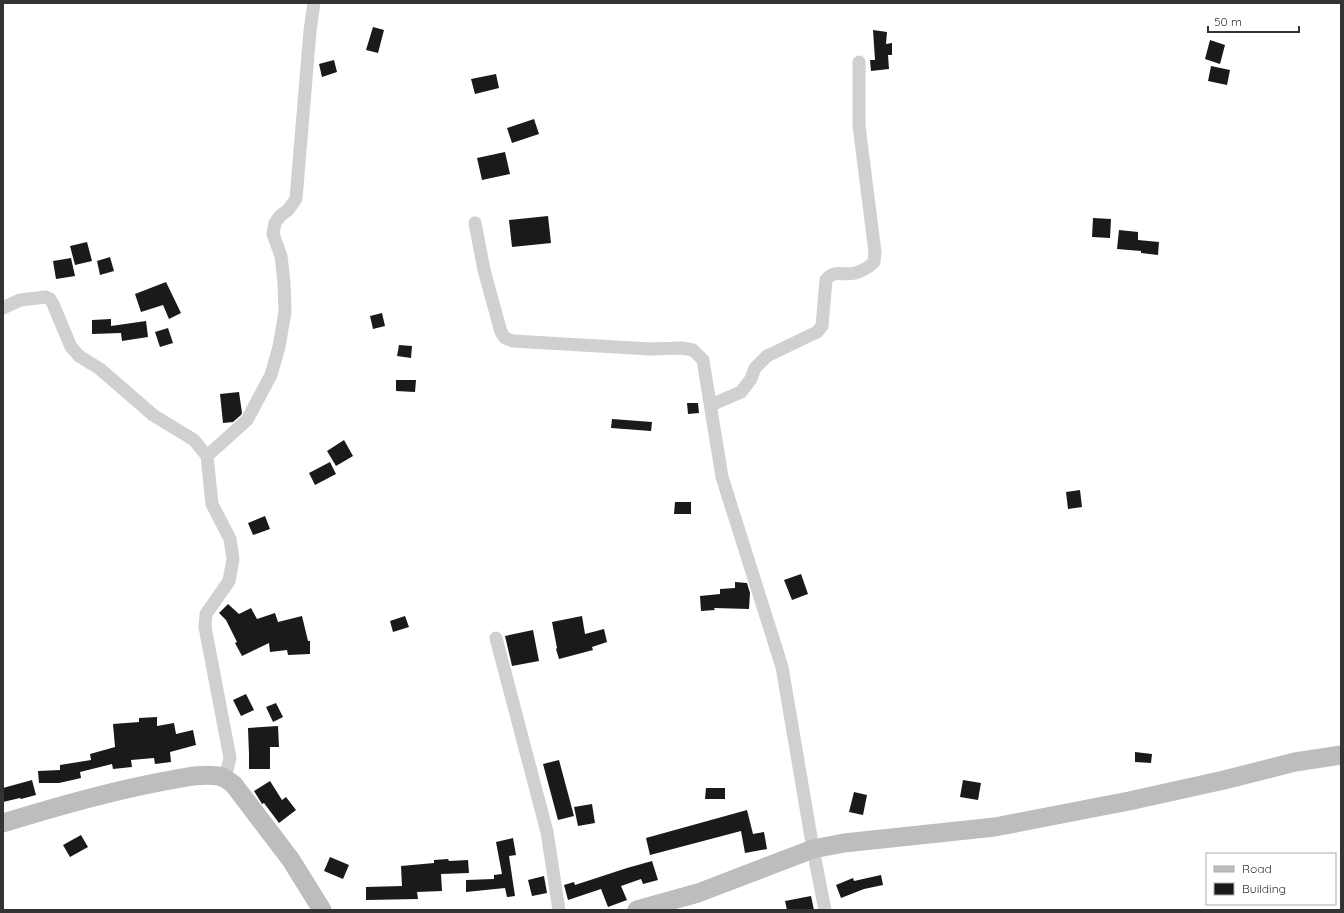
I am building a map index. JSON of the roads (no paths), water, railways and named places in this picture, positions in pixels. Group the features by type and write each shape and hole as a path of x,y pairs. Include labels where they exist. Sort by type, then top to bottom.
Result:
{"street":[{"path":"207,456 247,420 271,375 279,346 285,312 284,283 281,256 273,234 277,219 288,210 296,199 314,3"},
{"path":"710,404 740,392 751,380 755,368 767,356 817,332 822,326 826,280 829,275 854,273 867,268 874,262 875,252 859,126 858,62"},
{"path":"475,223 484,270 501,332 505,338 513,341 590,346 650,349 682,348 693,350 703,360 722,477 782,667 824,910"},
{"path":"3,308 20,300 46,297 53,304 71,348 79,356 100,369 153,415 194,440 207,456 212,504 230,539 233,559 230,581 206,614 205,627 230,758 225,778"},
{"path":"496,638 547,832 559,910"},
{"path":"637,910 698,894 813,849 844,843 995,827 1129,801 1224,780 1295,762 1341,755"},
{"path":"3,823 126,788 188,777 217,776 225,778 234,785 291,860 322,910"}]}
